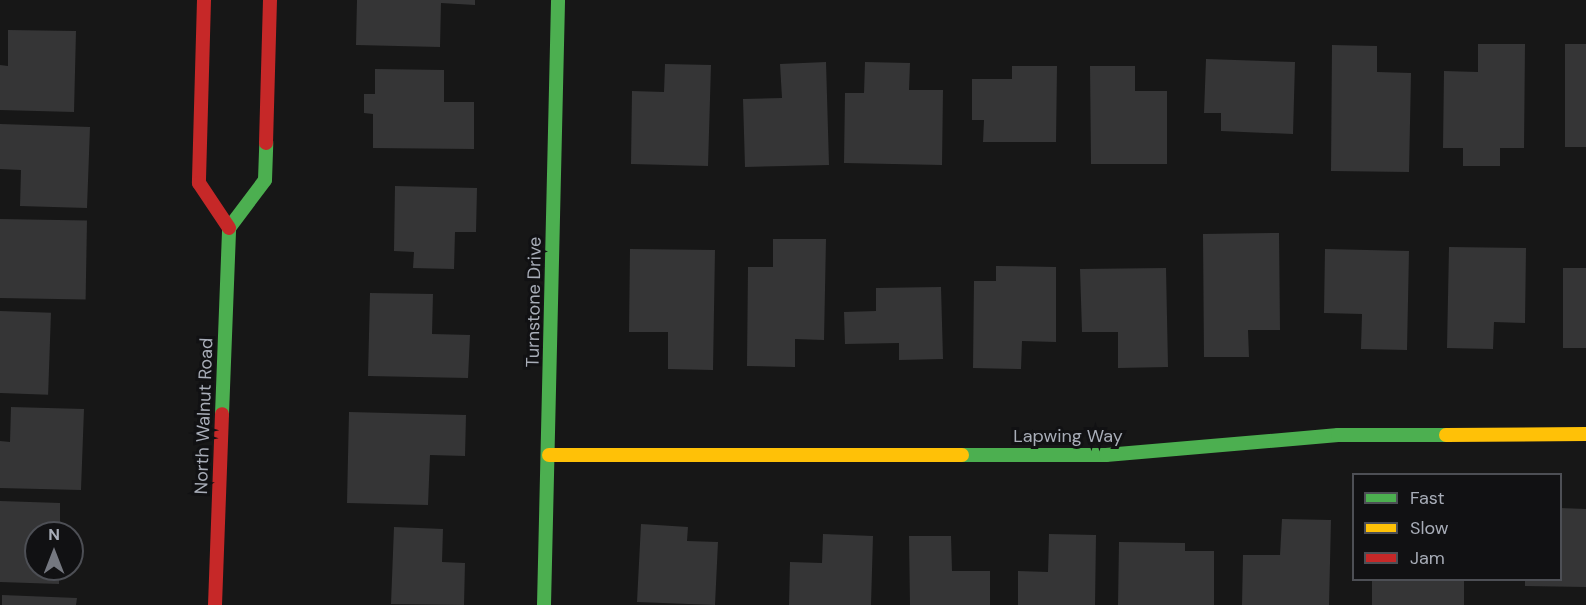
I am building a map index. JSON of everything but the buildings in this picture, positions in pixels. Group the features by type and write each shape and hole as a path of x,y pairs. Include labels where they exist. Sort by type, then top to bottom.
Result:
{"street":[{"path":"204,0 199,183 229,228 265,180 270,0"},
{"name":"Turnstone Drive","path":"544,605 558,0"},
{"name":"North Walnut Road","path":"215,605 229,228"},
{"name":"Lapwing Way","path":"549,455 1106,455 1338,435 1586,434"}],"traffic: fast":[{"path":"544,605 558,0"},
{"path":"222,414 229,228 265,180 266,143"},
{"path":"962,455 1106,455 1338,435 1446,435"}],"traffic: slow":[{"path":"1446,435 1586,434"},
{"path":"549,455 962,455"}],"traffic: jam":[{"path":"204,0 199,183 229,228"},
{"path":"266,143 270,0"},
{"path":"215,605 222,414"}]}
